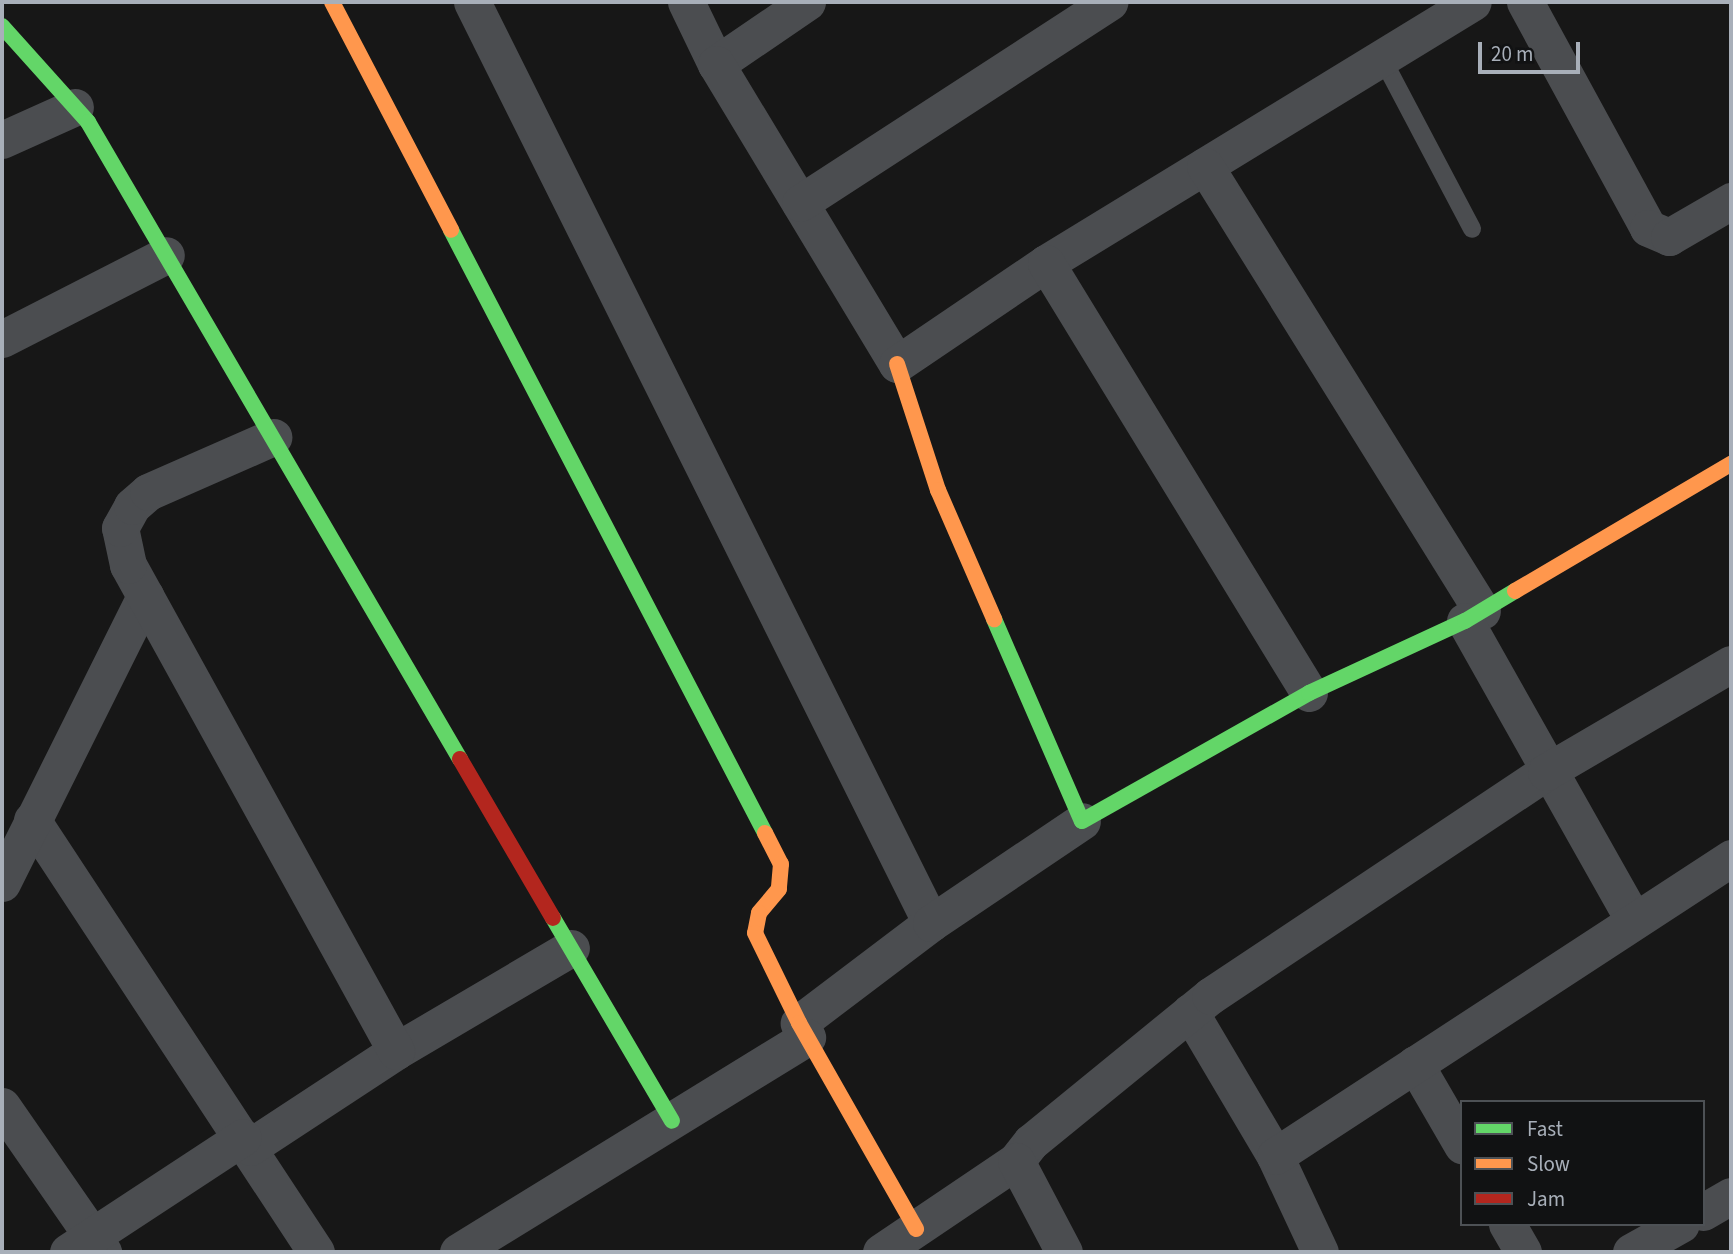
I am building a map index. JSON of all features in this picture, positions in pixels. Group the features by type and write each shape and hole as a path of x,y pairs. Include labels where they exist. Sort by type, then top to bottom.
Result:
{"street":[{"path":"332,2 781,864 779,889 759,913 755,933 803,1030 916,1229"},
{"path":"472,2 931,923"},
{"path":"686,2 716,64 897,364 938,490 1082,821"},
{"path":"716,64 807,2"},
{"path":"800,204 1110,2"},
{"path":"897,364 1046,263 1473,2"},
{"path":"1525,2 1648,228 1669,237 1731,201"},
{"path":"2,26 88,122 672,1121"},
{"path":"2,140 75,107"},
{"path":"1205,166 1473,616 1546,772 1634,921"},
{"path":"2,339 166,255"},
{"path":"1046,263 1309,693"},
{"path":"273,437 148,492 132,506 120,528 128,565 396,1051"},
{"path":"457,1252 672,1121 803,1030 931,923 1082,821 1309,693 1473,616 1731,464"},
{"path":"2,883 145,596"},
{"path":"881,1252 1016,1161 1031,1142 1190,1012 1546,772 1731,664"},
{"path":"32,820 247,1142 316,1252"},
{"path":"1275,1156 1731,858"},
{"path":"2,1106 87,1247 247,1142 571,948"},
{"path":"1190,1012 1275,1156 1320,1252"},
{"path":"1415,1064 1460,1142"},
{"path":"1016,1161 1064,1252"},
{"path":"1705,1211 1731,1196"},
{"path":"1508,1226 1523,1252"},
{"path":"1631,1252 1677,1226"}],"lane":[{"path":"1382,58 1472,229"}],"traffic: fast":[{"path":"2,26 88,122 460,759"},
{"path":"451,230 765,833"},
{"path":"994,619 1082,821 1309,693 1465,621 1515,591"},
{"path":"553,918 672,1121"}],"traffic: slow":[{"path":"332,2 451,230"},
{"path":"897,364 938,490 994,619"},
{"path":"1515,591 1731,464"},
{"path":"765,833 781,864 779,889 759,913 755,933 799,1023 916,1229"}],"traffic: jam":[{"path":"460,759 553,918"}]}
